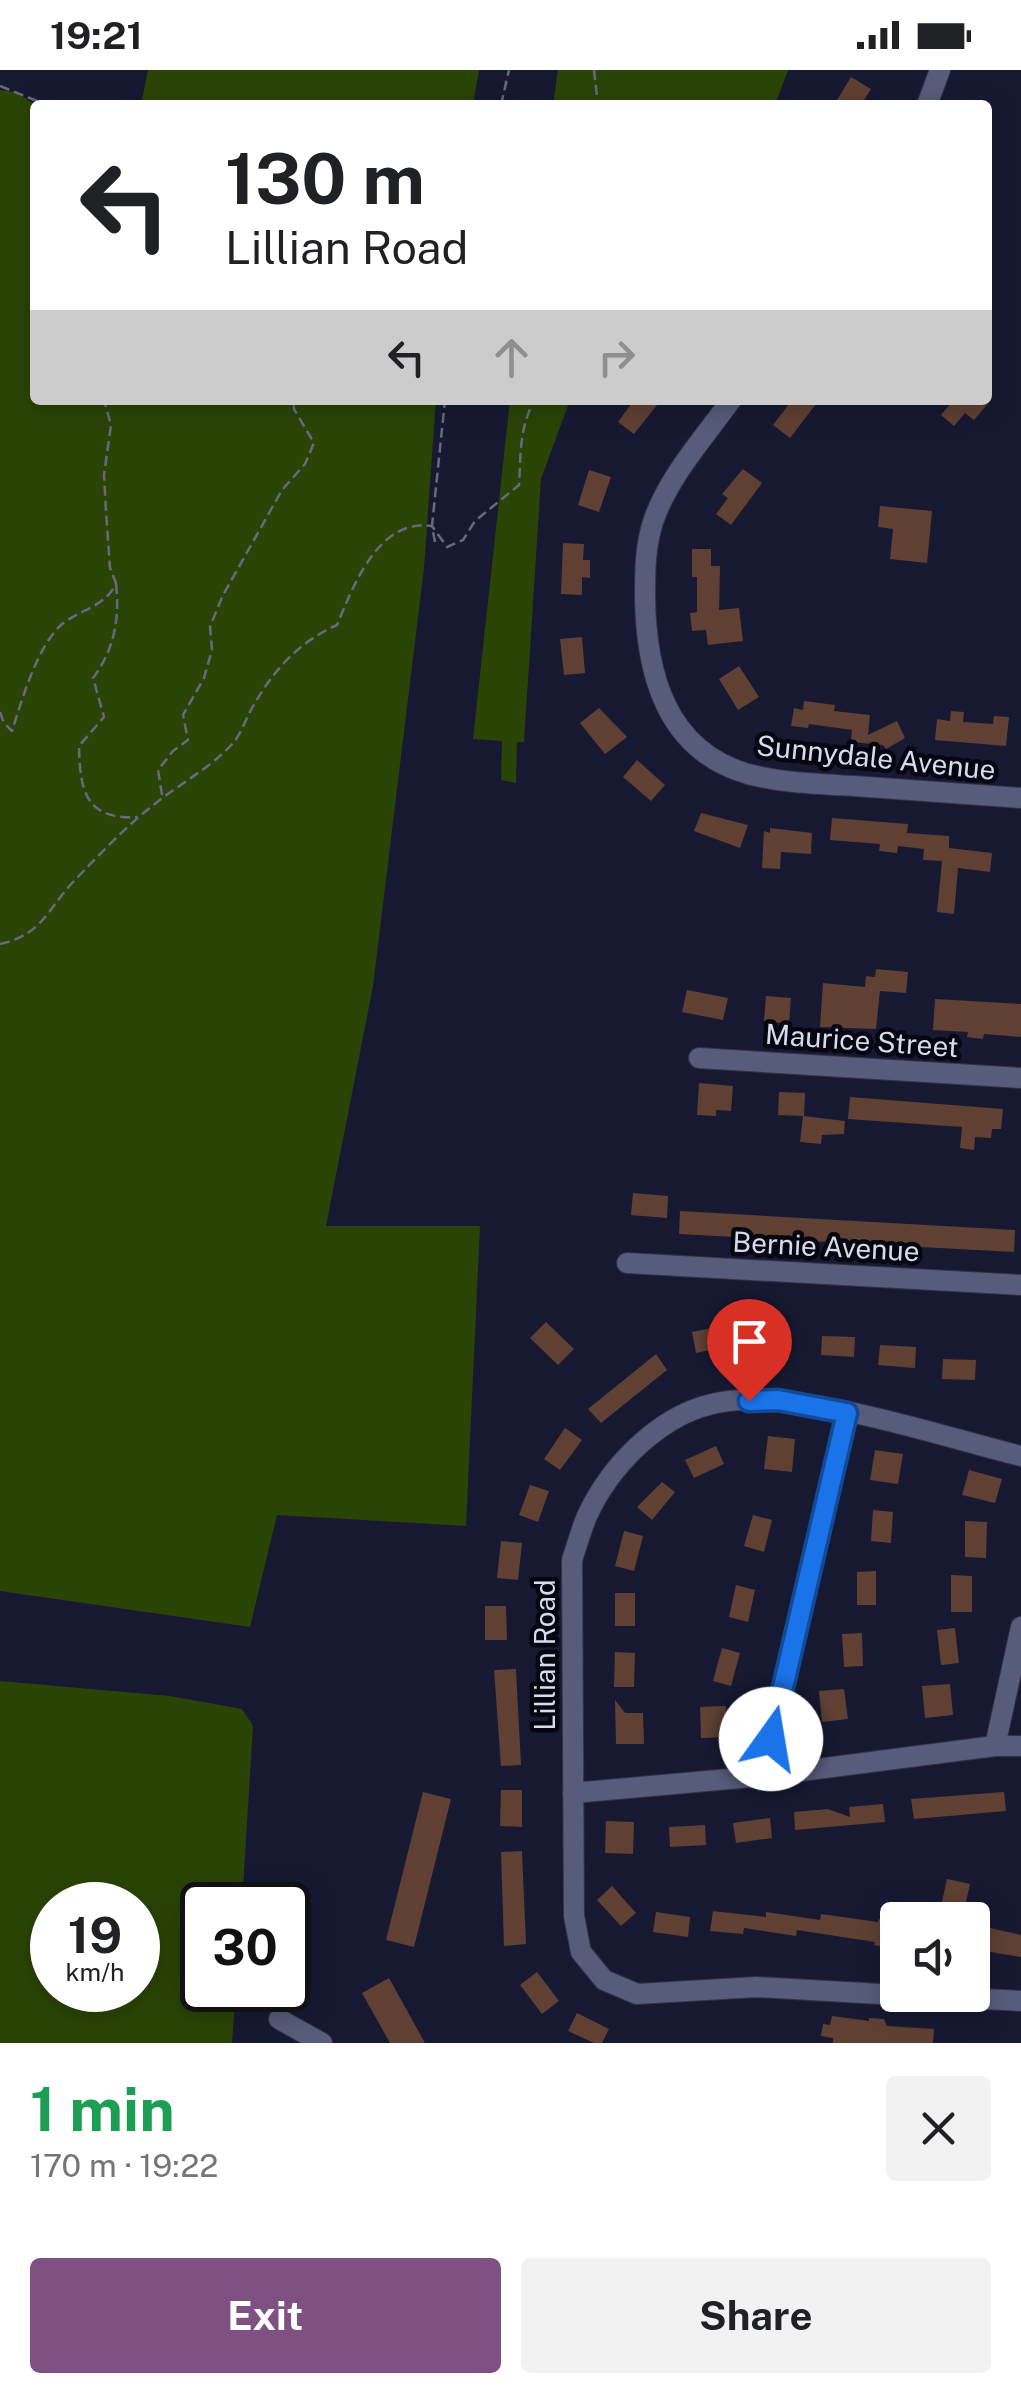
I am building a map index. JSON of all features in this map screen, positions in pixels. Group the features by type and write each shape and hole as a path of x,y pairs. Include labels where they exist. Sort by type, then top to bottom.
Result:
{"street":[{"path":"928,100 940,70"},
{"name":"Sunnydale Avenue","path":"727,405 670,487 654,520 646,552 645,630 650,669 675,722 695,744 721,763 746,773 813,783 1021,798"},
{"name":"Maurice Street","path":"699,1058 1021,1078"},
{"name":"Bernie Avenue","path":"627,1263 1021,1285"},
{"name":"Lillian Road","path":"880,1994 757,1987 637,1994 604,1980 581,1952 574,1916 572,1560 587,1516 606,1484 640,1444 678,1418 720,1402 778,1400 1021,1456"},
{"path":"763,1776 847,1413"},
{"path":"995,1746 1021,1628"},
{"path":"573,1793 1021,1746"},
{"name":"Lillian Road","path":"990,1999 1021,2001"},
{"path":"280,2019 322,2043"}],"path":[{"path":"502,100 509,70"},
{"path":"594,70 597,100"},
{"path":"0,86 35,100"},
{"path":"105,405 110,425 104,474 110,568 120,612 107,660 93,678 104,717 78,746 80,781 97,810 116,818 141,816"},
{"path":"163,798 158,770 188,740 183,715 204,678 212,650 210,627 222,597 282,490 305,464 314,443 294,405"},
{"path":"436,542 432,526 444,405"},
{"path":"0,944 18,940 39,927 71,884 141,816 191,780 234,741 283,661 337,625 360,574 387,537 415,524 432,526 447,547 463,540 475,521 520,485 519,440 532,405"},
{"path":"0,712 12,731 41,652 62,625 102,602 112,594 116,583"}],"green space":[{"path":"148,70 479,70 474,100 142,100"},
{"path":"558,70 788,70 777,100 554,100"},
{"path":"0,90 16,92 30,102 30,405 436,405 424,568 373,986 326,1226 480,1226 466,1526 277,1515 250,1627 0,1591"},
{"path":"509,405 568,405 541,479 524,742 517,742 516,783 501,780 502,741 473,739"},
{"path":"0,1681 170,1696 242,1709 253,1726 243,1882 180,1882 180,2012 234,2012 232,2043 0,2043"}],"building":[{"path":"851,77 871,89 864,100 837,100"},
{"path":"630,405 657,405 634,434 618,422"},
{"path":"788,405 815,405 790,438 773,425"},
{"path":"949,405 987,405 974,420 965,413 954,426 941,415"},
{"path":"743,469 762,483 731,525 716,514 728,498 722,494"},
{"path":"589,470 611,477 599,512 578,505"},
{"path":"880,506 932,511 927,563 890,559 893,529 878,527"},
{"path":"563,543 584,544 583,560 590,560 590,578 582,577 582,595 561,594"},
{"path":"692,549 711,549 711,566 720,566 719,610 739,608 743,641 708,645 706,630 692,631 690,613 697,612 697,577 692,577"},
{"path":"582,637 585,673 564,675 560,639"},
{"path":"739,666 759,697 738,710 719,679"},
{"path":"804,701 835,705 834,711 870,715 868,735 897,721 905,738 886,749 883,745 851,742 852,730 809,724 808,728 791,726 794,708 803,710"},
{"path":"599,708 627,737 605,754 580,723"},
{"path":"951,711 964,712 963,722 993,724 994,716 1009,717 1006,746 935,740 937,719 950,721"},
{"path":"637,760 665,785 651,801 623,777"},
{"path":"701,813 748,825 740,848 694,831"},
{"path":"832,818 908,824 907,833 949,836 949,848 992,853 990,872 958,868 954,914 937,912 942,861 923,860 924,849 898,846 897,853 879,851 880,844 830,840"},
{"path":"770,828 812,833 811,854 781,852 780,869 762,868 764,831 770,833"},
{"path":"876,969 908,972 906,993 880,991 876,1029 820,1027 823,983 865,987 866,976 875,977"},
{"path":"687,990 728,998 723,1020 682,1012"},
{"path":"766,996 791,998 789,1024 764,1021"},
{"path":"935,999 1021,1004 1021,1037 984,1034 983,1039 967,1037 968,1032 933,1030"},
{"path":"699,1083 733,1086 731,1111 716,1110 716,1116 697,1115"},
{"path":"779,1092 805,1093 804,1116 845,1121 844,1134 822,1135 821,1144 800,1142 803,1116 778,1115"},
{"path":"850,1097 1003,1109 1001,1129 992,1129 991,1138 975,1137 974,1150 960,1148 962,1127 848,1119"},
{"path":"633,1193 668,1196 667,1218 631,1215"},
{"path":"680,1211 1015,1230 1014,1252 679,1234"},
{"path":"546,1322 574,1349 558,1365 530,1338"},
{"path":"727,1325 732,1345 696,1353 692,1332"},
{"path":"759,1328 791,1331 790,1350 757,1348"},
{"path":"822,1336 855,1337 854,1357 821,1355"},
{"path":"880,1345 916,1347 915,1368 878,1365"},
{"path":"656,1354 667,1370 601,1423 588,1409"},
{"path":"943,1359 976,1360 975,1380 942,1379"},
{"path":"565,1428 582,1440 560,1470 544,1459"},
{"path":"768,1436 795,1439 792,1472 764,1469"},
{"path":"716,1446 724,1464 694,1478 685,1460"},
{"path":"875,1450 903,1454 898,1484 870,1480"},
{"path":"969,1470 1002,1479 995,1503 962,1495"},
{"path":"662,1482 675,1492 652,1520 637,1507"},
{"path":"530,1485 549,1491 538,1522 519,1515"},
{"path":"873,1510 893,1512 891,1543 871,1541"},
{"path":"753,1515 772,1520 764,1552 744,1546"},
{"path":"965,1521 987,1522 986,1558 965,1557"},
{"path":"624,1531 643,1536 634,1571 615,1566"},
{"path":"501,1541 522,1543 518,1580 497,1578"},
{"path":"876,1571 876,1605 857,1605 857,1572"},
{"path":"951,1575 972,1576 972,1612 951,1612"},
{"path":"736,1585 755,1590 748,1622 729,1617"},
{"path":"615,1593 635,1593 635,1626 615,1626"},
{"path":"485,1606 506,1606 507,1640 485,1640"},
{"path":"955,1628 959,1663 941,1665 937,1630"},
{"path":"862,1633 863,1666 844,1667 842,1634"},
{"path":"722,1648 740,1653 731,1686 713,1681"},
{"path":"615,1652 635,1653 634,1687 614,1687"},
{"path":"516,1669 521,1765 501,1766 494,1670"},
{"path":"950,1684 953,1715 925,1718 922,1686"},
{"path":"844,1689 848,1719 822,1722 819,1691"},
{"path":"615,1700 625,1713 643,1713 644,1744 616,1744"},
{"path":"726,1706 727,1737 701,1738 700,1707"},
{"path":"501,1790 522,1790 522,1827 500,1826"},
{"path":"423,1792 451,1799 414,1947 386,1940"},
{"path":"1004,1792 1006,1811 914,1819 911,1799"},
{"path":"883,1804 885,1822 795,1830 794,1812 828,1809 850,1817 849,1807"},
{"path":"770,1818 772,1838 736,1843 733,1823"},
{"path":"606,1821 634,1822 633,1854 605,1853"},
{"path":"705,1825 706,1845 670,1847 669,1827"},
{"path":"522,1851 526,1944 504,1946 501,1852"},
{"path":"947,1879 970,1884 966,1902 942,1902"},
{"path":"612,1886 636,1913 621,1926 597,1900"},
{"path":"713,1911 766,1917 766,1912 820,1920 821,1914 878,1922 879,1919 880,1946 875,1942 797,1930 796,1936 744,1928 743,1934 710,1931"},
{"path":"656,1912 690,1917 688,1937 653,1932"},
{"path":"990,1928 1021,1935 1021,1957 990,1952"},
{"path":"537,1972 559,2001 542,2014 520,1985"},
{"path":"389,1978 425,2043 390,2043 362,1993"},
{"path":"577,2013 609,2029 602,2043 568,2031"},
{"path":"832,2016 884,2019 887,2026 934,2029 933,2043 833,2043 833,2038 821,2036 823,2024 830,2025"}],"route":[{"path":"749,1401 778,1400 847,1413 771,1739"}]}
